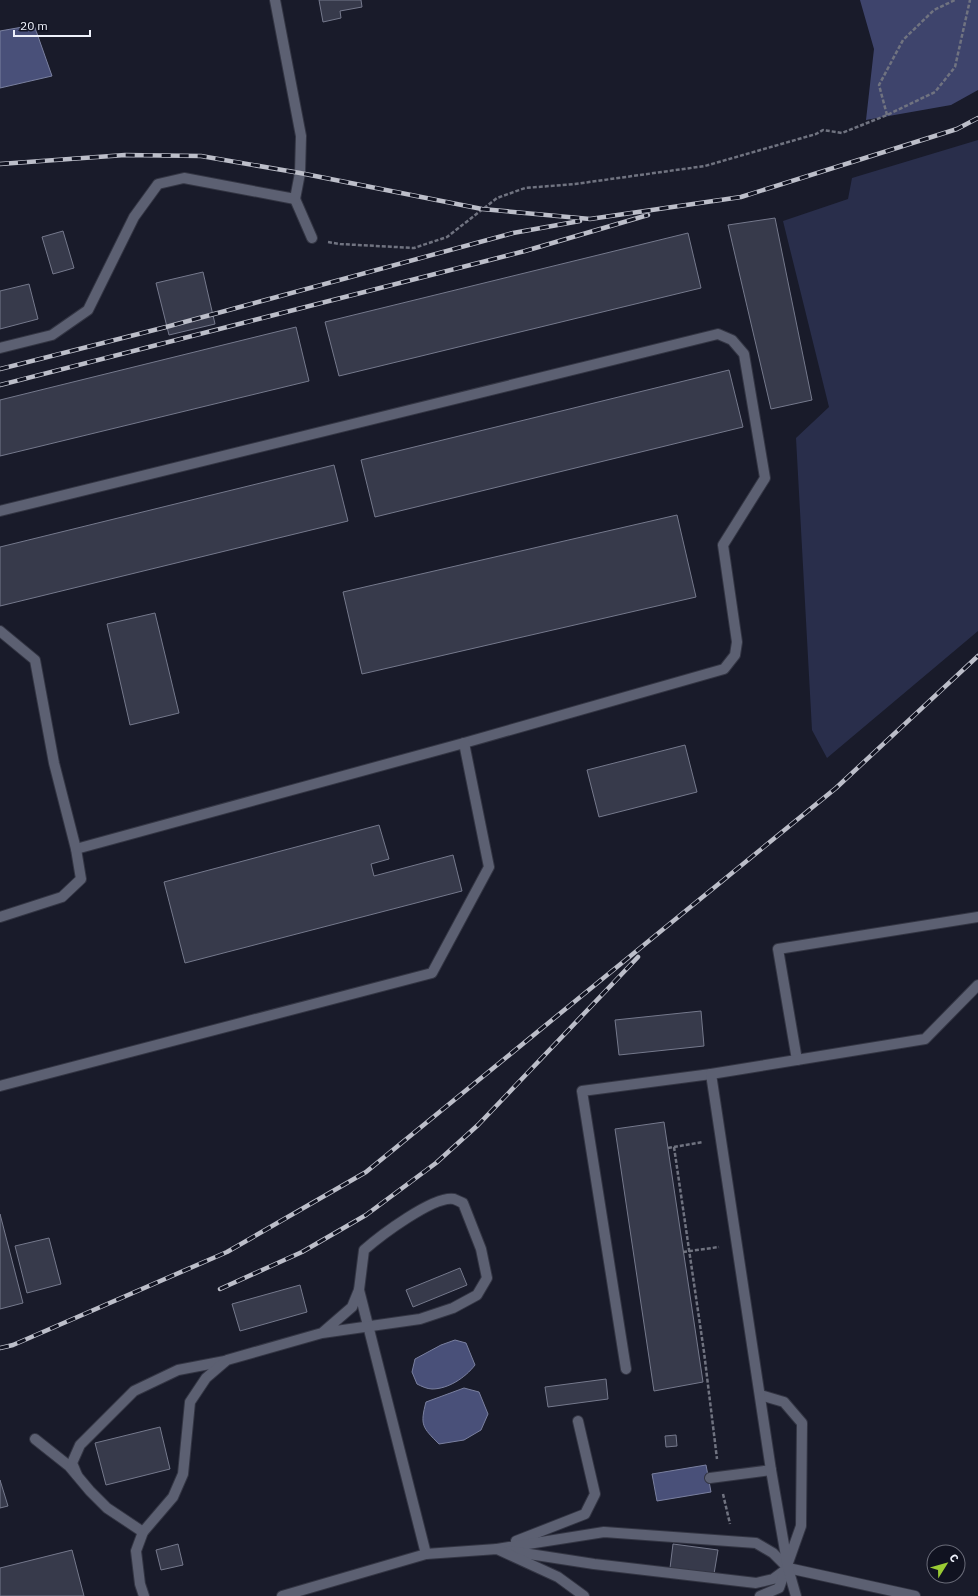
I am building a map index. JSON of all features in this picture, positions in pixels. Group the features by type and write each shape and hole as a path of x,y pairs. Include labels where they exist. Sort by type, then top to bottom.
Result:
{"lane":[{"path":"275,0 301,136 300,173 295,199 312,238"},
{"path":"0,348 52,335 88,310 134,216 158,184 184,178 295,199"},
{"path":"0,510 718,334 732,340 744,354 765,478 722,545 737,642 735,655 724,669 464,743 76,849"},
{"path":"0,631 35,660 54,763 76,849 81,879 62,897 0,917"},
{"path":"0,1086 432,973 489,867 464,743"},
{"path":"797,1060 778,949 978,917"},
{"path":"626,1369 582,1091 711,1074 925,1039 978,985"},
{"path":"711,1074 771,1470 788,1568 796,1596"},
{"path":"77,1475 72,1463 80,1445 134,1391 178,1370 227,1360 322,1333 420,1319 453,1308 477,1295 488,1278 481,1249 463,1203 454,1199 435,1203 383,1233 364,1250 359,1290 352,1307 322,1333"},
{"path":"359,1290 426,1554"},
{"path":"144,1596 140,1584 136,1550 142,1532 173,1497 183,1474 190,1402 206,1378 227,1360"},
{"path":"760,1395 784,1402 802,1423 801,1526 788,1568 779,1588 760,1596"},
{"path":"497,1548 585,1514 595,1494 578,1421"},
{"path":"36,1439 69,1466 90,1491 108,1508 142,1532"},
{"path":"714,1478 771,1470"},
{"path":"282,1596 426,1554 497,1548 604,1532 756,1544 773,1553 788,1568 915,1596"},
{"path":"497,1548 594,1564 756,1583 774,1579 788,1568"},
{"path":"497,1548 558,1577 584,1596"}],"path":[{"path":"887,115 879,85 903,40 934,10 954,0"},
{"path":"312,238 340,244 414,248 447,237 497,198 525,188 575,184 705,166 816,134 823,130 842,133 887,115 936,92 955,66 970,0"},
{"path":"668,1148 721,1139"},
{"path":"674,1147 704,1352 714,1478 734,1542"},
{"path":"683,1252 738,1245"}],"shaded area":[{"path":"860,0 978,0 978,90 951,105 866,120 874,49"},
{"path":"34,25 52,76 0,88 0,31"},
{"path":"978,140 978,631 827,758 812,730 796,438 829,407 783,221 848,199 852,178"},
{"path":"455,1340 466,1343 475,1365 471,1370 456,1382 438,1389 430,1389 417,1384 412,1372 415,1359 441,1345"},
{"path":"464,1388 479,1392 488,1414 481,1430 464,1440 439,1444 429,1434 424,1425 423,1416 426,1402"},
{"path":"706,1465 711,1492 657,1501 652,1474"}],"building":[{"path":"319,0 361,0 362,7 340,11 341,18 323,22"},
{"path":"775,218 812,400 771,409 728,225"},
{"path":"63,231 74,268 53,274 42,237"},
{"path":"688,233 701,288 339,376 325,322"},
{"path":"203,272 215,324 169,335 156,283"},
{"path":"29,284 38,319 0,329 0,291"},
{"path":"296,327 309,381 0,456 0,400"},
{"path":"729,370 743,427 375,517 361,460"},
{"path":"334,465 348,521 0,606 0,547"},
{"path":"677,515 696,597 362,674 343,592"},
{"path":"155,613 179,713 130,725 107,624"},
{"path":"685,745 697,792 599,817 587,770"},
{"path":"379,825 389,859 371,864 374,876 453,855 462,891 185,963 164,882"},
{"path":"701,1011 704,1046 619,1055 615,1020"},
{"path":"664,1122 703,1382 654,1391 615,1129"},
{"path":"0,1214 23,1303 0,1309"},
{"path":"49,1238 61,1284 27,1293 15,1246"},
{"path":"460,1268 467,1285 413,1307 406,1290"},
{"path":"300,1285 307,1312 240,1331 232,1304"},
{"path":"606,1379 608,1399 548,1407 545,1387"},
{"path":"160,1427 170,1469 106,1485 95,1443"},
{"path":"676,1435 677,1446 666,1447 665,1436"},
{"path":"0,1480 8,1506 0,1508"},
{"path":"178,1544 183,1565 161,1570 156,1550"},
{"path":"673,1544 718,1550 714,1574 670,1568"},
{"path":"72,1550 84,1596 0,1596 0,1568"}],"railway":[{"path":"0,164 125,155 201,156 300,173 482,209 590,219 741,197 957,129 978,118"},
{"path":"0,385 525,251 648,215"},
{"path":"0,369 166,327 513,233 580,221"},
{"path":"0,1348 13,1345 227,1252 366,1172 836,788 978,656"},
{"path":"220,1289 302,1252 366,1215 436,1163 478,1125 638,957"}]}
